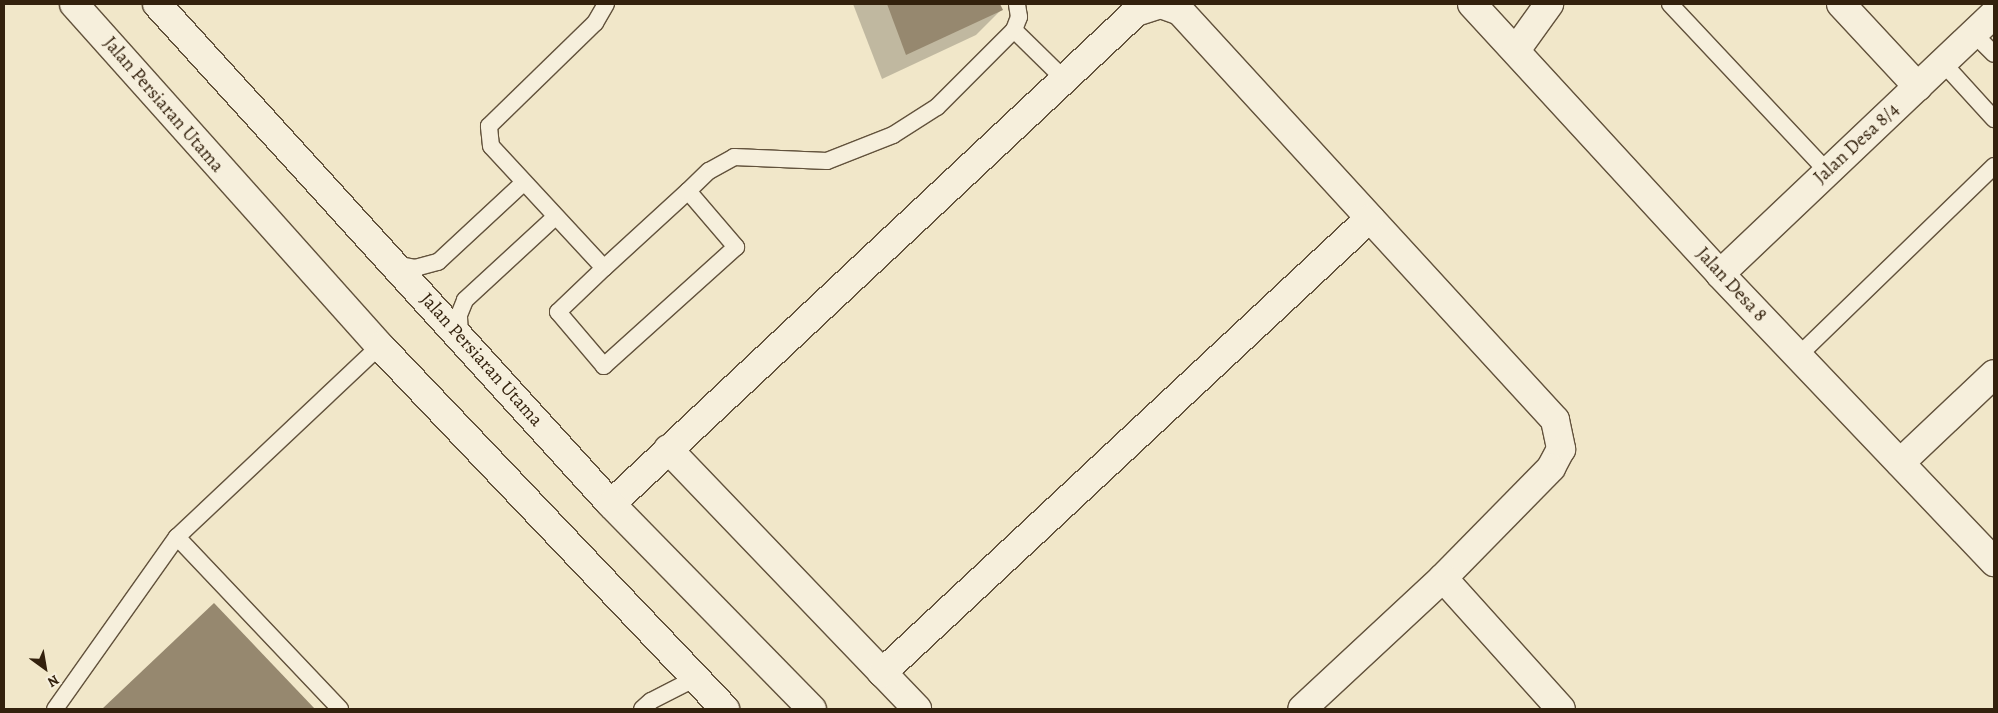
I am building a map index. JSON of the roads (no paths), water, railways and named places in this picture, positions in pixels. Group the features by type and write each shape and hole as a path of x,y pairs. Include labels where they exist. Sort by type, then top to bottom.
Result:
{"street":[{"name":"Jalan Persiaran Utama","path":"74,4 380,346 694,679 725,709"},
{"name":"Jalan Persiaran Utama","path":"156,4 612,504 812,709"},
{"path":"612,504 668,449 1136,12 1161,4 1180,11 1556,420 1560,449 1551,468 1443,578 1302,709"},
{"name":"Jalan Desa 8","path":"1472,4 1720,274 1900,463 1993,557"},
{"path":"1516,50 1549,4"},
{"path":"1841,4 1918,87"},
{"name":"Jalan Desa 8/4","path":"1720,274 1994,14"},
{"path":"882,673 1370,218"},
{"path":"1900,463 1994,374"},
{"path":"668,449 917,709"},
{"path":"1443,578 1561,709"}],"lane":[{"path":"604,268 522,183 491,146 489,126 595,22 606,4"},
{"path":"688,191 736,246 604,366 558,312 604,268 688,191 709,172 734,157 827,161 892,136 937,107 1014,30 1019,17 1017,4"},
{"path":"1670,4 1828,172"},
{"path":"1014,30 1064,79"},
{"path":"1974,34 1994,54"},
{"path":"1943,63 1994,119"},
{"path":"1798,356 1994,166"},
{"path":"392,263 415,268 438,262 522,183"},
{"path":"461,338 458,315 465,300 555,217"},
{"path":"55,709 176,537 380,346"},
{"path":"176,537 340,709"},
{"path":"642,709 651,701 694,679"}]}
